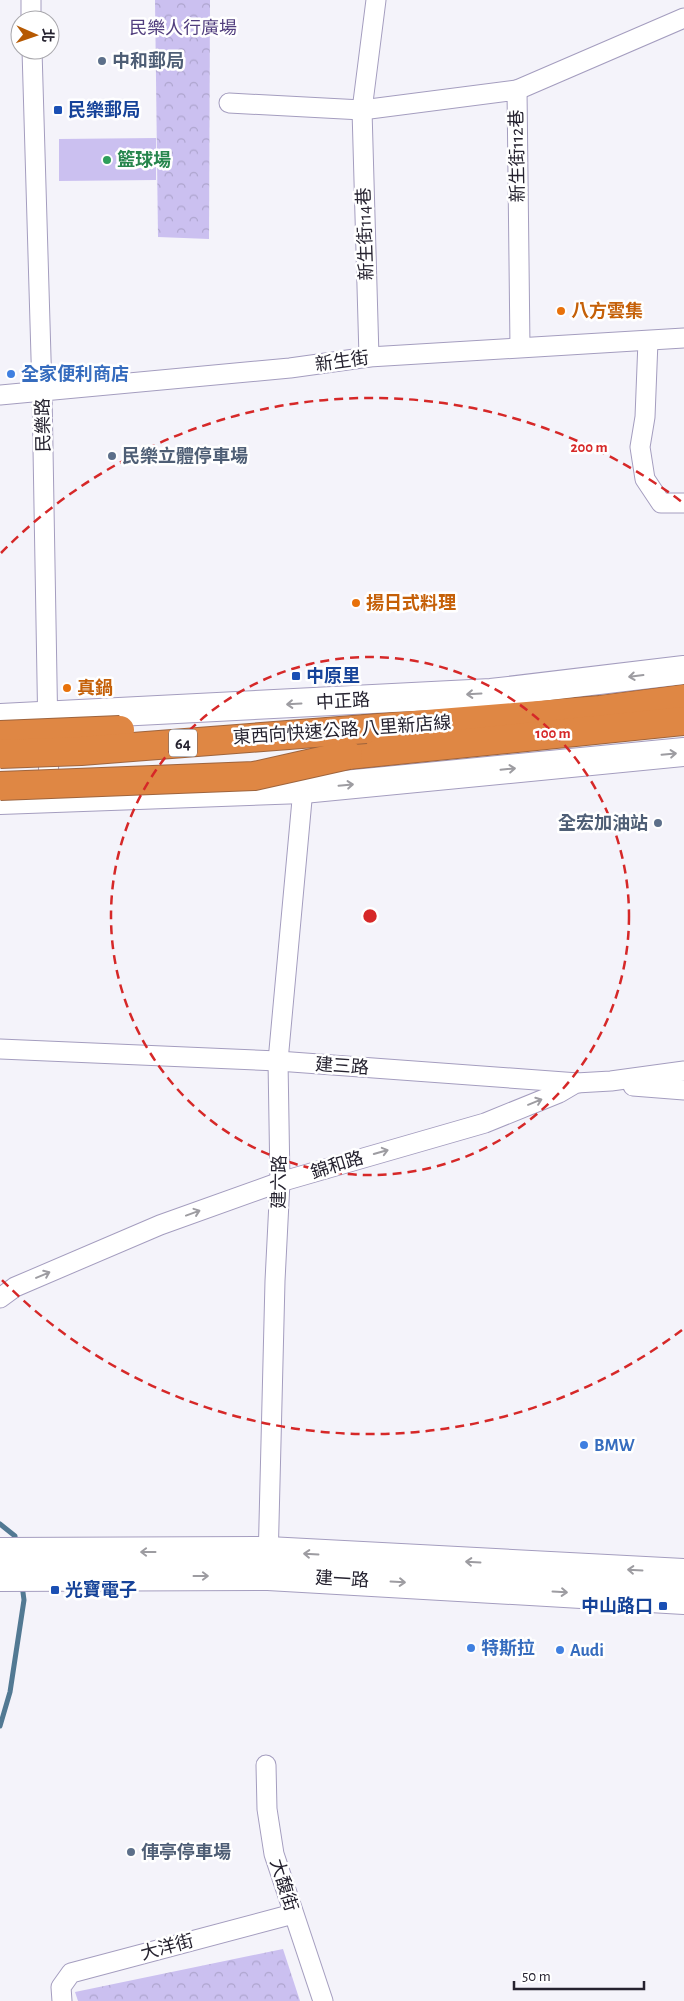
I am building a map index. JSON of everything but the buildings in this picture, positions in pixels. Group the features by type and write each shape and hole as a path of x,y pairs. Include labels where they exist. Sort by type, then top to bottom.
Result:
{"highway":[{"name":"東西向快速公路 八里新店線","path":"0,754 81,750 366,729 600,710 684,699"},
{"name":"東西向快速公路 八里新店線","path":"0,768 348,755 684,722"},
{"path":"0,735 215,726 366,729"},
{"path":"0,786 254,776 348,755"}],"main road":[{"name":"中正路","path":"0,718 491,693 684,670"},
{"path":"0,762 521,729 684,712"},
{"path":"0,800 303,789 684,752"},
{"name":"建一路","path":"13,1565 268,1564 684,1573"},
{"name":"建一路","path":"268,1564 684,1600"}],"street":[{"name":"新生街114巷","path":"369,357 362,110 376,0"},
{"path":"517,90 684,18"},
{"name":"民樂路","path":"32,60 42,390 49,799"},
{"name":"新生街112巷","path":"229,103 362,110 517,90 520,347"},
{"name":"新生街","path":"0,395 290,368 369,357 684,338"},
{"path":"648,340 645,417 640,447 644,479 661,503 684,503"},
{"name":"建六路","path":"268,1564 275,1281 280,1182 278,1061 303,789"},
{"name":"建三路","path":"0,1049 278,1061 684,1090"},
{"name":"錦和路","path":"0,1298 15,1287 160,1225 280,1182 485,1123 559,1093 576,1082 684,1071"},
{"name":"大馥街","path":"266,1765 267,1808 271,1836 293,1914 323,2001"},
{"name":"大洋街","path":"62,2001 61,1987 71,1972 293,1914"}],"green space":[{"name":"民樂人行廣場","path":"155,0 210,0 209,239 158,237"},
{"name":"籃球場","path":"156,138 156,180 59,181 59,139"},
{"path":"283,1949 300,2001 78,2001 75,1992"}],"waterway":[{"path":"0,1524 15,1536 16,1544"},
{"path":"0,1726 10,1692 24,1600 22,1585"}],"place":[{"name":"中和郵局","path":"102,61"},
{"name":"民樂郵局","path":"58,110"},
{"name":"籃球場","path":"107,160"},
{"name":"八方雲集","path":"561,311"},
{"name":"全家便利商店","path":"11,374"},
{"name":"民樂立體停車場","path":"112,456"},
{"name":"揚日式料理","path":"356,603"},
{"name":"中原里","path":"296,676"},
{"name":"真鍋","path":"67,688"},
{"name":"全宏加油站","path":"658,823"},
{"name":"BMW","path":"584,1445"},
{"name":"光寶電子","path":"55,1590"},
{"name":"中山路口","path":"663,1606"},
{"name":"特斯拉","path":"471,1648"},
{"name":"Audi","path":"560,1650"},
{"name":"俥亭停車場","path":"131,1852"}]}
